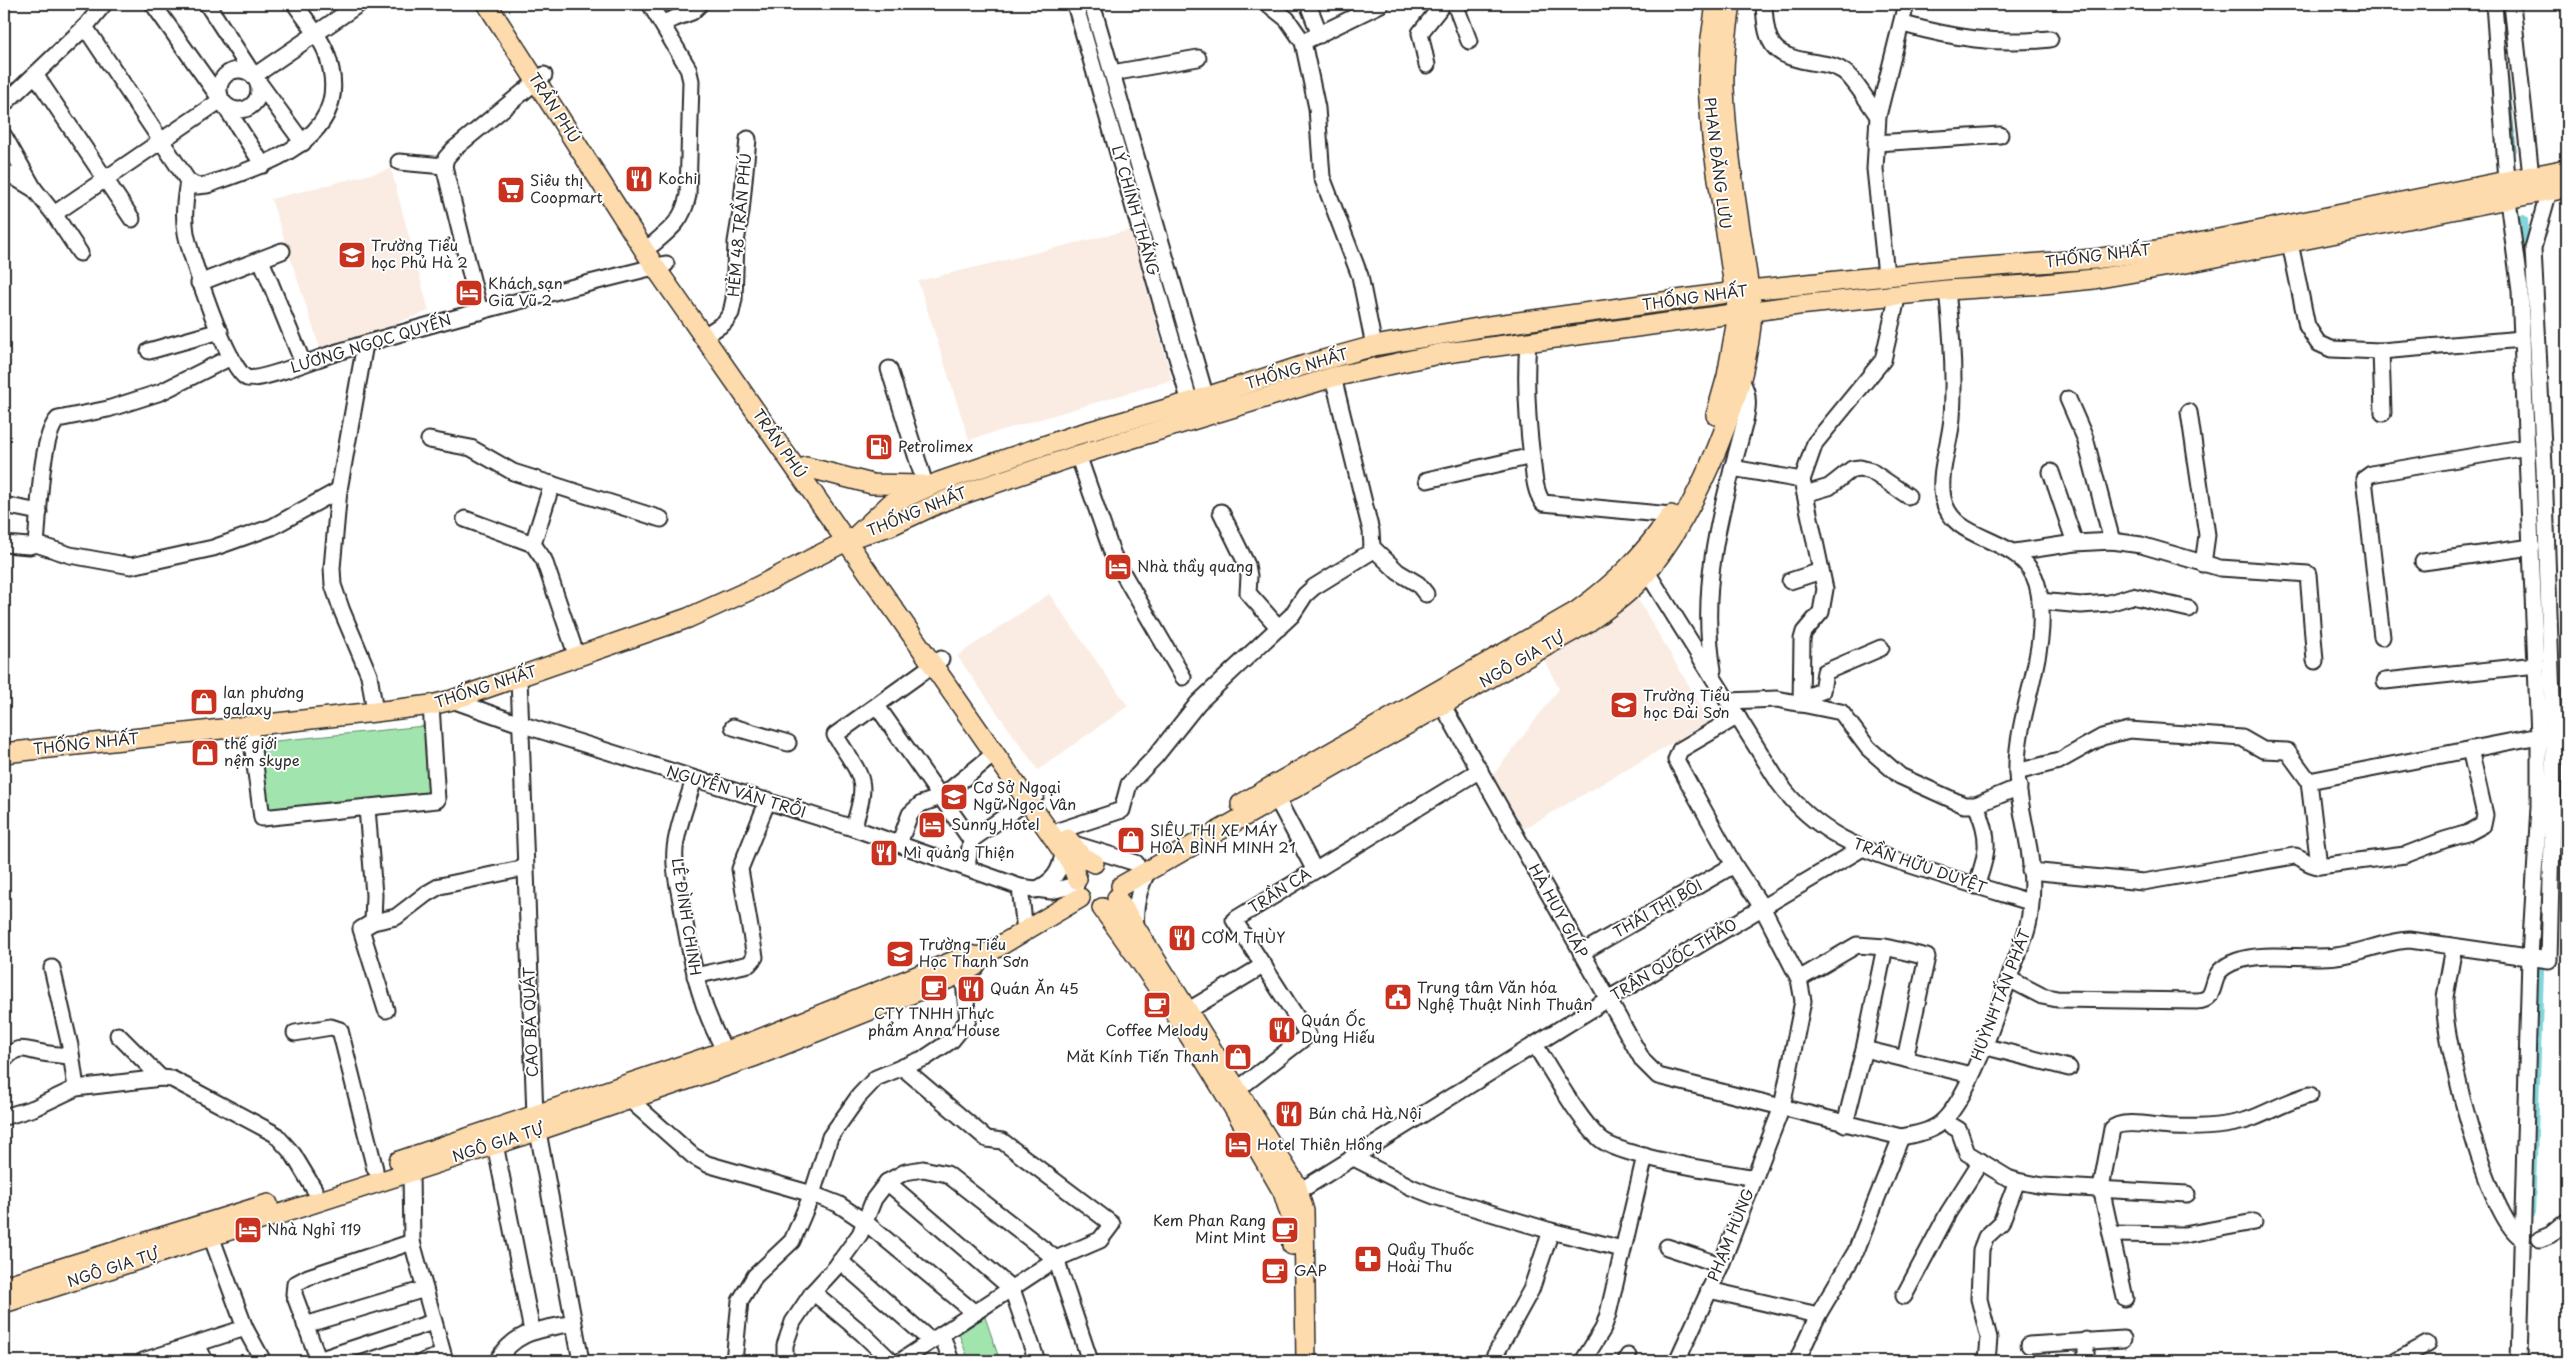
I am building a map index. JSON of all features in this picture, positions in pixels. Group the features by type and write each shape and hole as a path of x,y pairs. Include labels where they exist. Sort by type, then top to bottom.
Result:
{"main road":[{"name":"TRẦN PHÚ","path":"487,4 653,244 660,265 712,332 806,468 850,540"},
{"name":"TRẦN PHÚ","path":"498,4 540,78 660,265 850,540 1065,842 1082,857 1094,863"},
{"name":"PHAN ĐĂNG LƯU","path":"1716,4 1710,45 1708,87 1712,138 1742,291"},
{"name":"PHAN ĐĂNG LƯU","path":"1731,4 1725,46 1724,86 1742,291"},
{"name":"THỐNG NHẤT","path":"850,540 890,504 932,484 1073,436 1439,354 1898,294 2062,283 2507,180 2567,169"},
{"name":"THỐNG NHẤT","path":"4,753 250,727 431,705 452,700 688,618 757,587 850,540 890,526 946,500 1078,455 1330,358 1374,346 1488,326 1742,291 1886,275 2094,259 2179,255 2290,243 2567,187"},
{"path":"1945,270 1947,290"},
{"name":"NGÔ GIA TỰ","path":"1115,891 1142,867 1274,794 1534,645 1595,597 1643,565 1679,526 1694,499 1741,381 1751,338 1742,291"},
{"name":"NGÔ GIA TỰ","path":"1643,565 1686,491 1719,406 1733,350 1745,313"},
{"path":"1488,326 1490,346"},
{"path":"1330,358 1333,377"},
{"path":"1073,436 1078,455"},
{"path":"806,468 872,484 932,484 946,500"},
{"name":"TRẦN PHÚ","path":"936,662 994,754 1032,798"},
{"name":"TRẦN PHÚ","path":"1065,842 1078,888"},
{"path":"1115,891 1090,906 1078,888 1083,869 1094,863 1108,864 1115,891 1141,960 1183,1013"},
{"name":"NGÔ GIA TỰ","path":"4,1303 83,1270 623,1094 963,973 976,966 981,957 1025,931 1078,888"},
{"path":"1115,891 1183,1013 1293,1196 1304,1211 1306,1361"},
{"name":"NGÔ GIA TỰ","path":"728,1058 812,1020 969,955 981,957"},
{"name":"NGÔ GIA TỰ","path":"316,1195 375,1170 411,1164 495,1144 536,1123"},
{"path":"1293,1196 1293,1361"},
{"name":"NGÔ GIA TỰ","path":"4,1286 83,1270"}],"street":[{"path":"4,104 36,76 104,4"},
{"path":"153,4 221,100 263,165"},
{"path":"207,4 254,76 303,143"},
{"path":"84,27 188,180 197,186 207,185 263,165 303,143 318,130 327,115 332,94 330,66 316,34 295,4"},
{"path":"254,76 359,4"},
{"path":"650,4 688,68 692,94 688,195 685,210 680,220 653,244"},
{"path":"662,24 692,12 700,4"},
{"name":"LÝ CHÍNH THẮNG","path":"1075,4 1132,200 1200,408"},
{"name":"LÝ CHÍNH THẮNG","path":"1092,4 1148,196 1200,408"},
{"path":"1268,4 1287,19 1303,42 1317,108 1322,177 1360,276 1374,346"},
{"path":"1308,4 1320,34"},
{"path":"1303,42 1381,4"},
{"path":"1427,65 1420,33 1442,4"},
{"path":"1455,4 1469,41"},
{"path":"1764,4 1772,46 1779,54 1792,59 1827,64 1842,70 1850,76 1878,116"},
{"path":"1886,275 1875,168 1876,143 1878,116 1903,24 1906,4"},
{"path":"2494,4 2507,180"},
{"path":"2512,4 2531,176"},
{"path":"1903,24 1982,41 2018,43 2050,39"},
{"path":"1112,73 1198,58"},
{"path":"243,70 254,76 260,88 259,96 252,107 238,111 232,109 221,100 219,87 225,76 230,72 243,70"},
{"path":"36,76 132,219"},
{"path":"480,312 444,166 446,158 454,149 540,78"},
{"path":"54,214 221,100"},
{"path":"1876,143 2000,135"},
{"path":"4,136 34,189 54,214 80,253"},
{"name":"HẺM 48 TRẦN PHÚ","path":"712,332 724,324 731,313 734,299 736,242 742,212 748,139"},
{"path":"399,162 444,166"},
{"path":"4,171 34,189"},
{"path":"36,544 46,444 53,423 58,419 108,409 152,395 231,357 199,283 186,232 183,207 188,180"},
{"path":"2009,979 2042,996 2057,999 2197,1001 2207,999 2211,995 2218,974 2238,961 2252,958 2334,956 2362,952 2401,940 2549,960 2554,758 2544,457 2533,248 2549,191"},
{"path":"1132,200 1148,196"},
{"path":"2508,200 2517,251 2532,546 2539,736 2535,957 2522,1238 2519,1361"},
{"path":"2290,243 2307,326 2318,343 2331,349 2381,351 2522,339"},
{"path":"199,283 282,251"},
{"path":"261,260 303,363"},
{"name":"LƯƠNG NGỌC QUYẾN","path":"231,357 242,374 249,378 272,376 303,363 365,344 660,265"},
{"name":"HUỲNH TẤN PHÁT","path":"1944,1121 1955,1106 1971,1075 2027,928 2030,902 2030,871 2018,779 2018,750 2035,671 2040,624 2040,601 2036,582 2029,567 2015,552 1958,525 1947,512 1943,499 1944,467 1951,425 1954,390 1954,355 1947,290"},
{"path":"1801,702 1801,644 1804,632 1821,612 1824,604 1825,589 1803,487 1815,443 1883,360 1898,294"},
{"path":"149,351 220,330"},
{"path":"1528,341 1525,380 1526,410 1539,496 1543,502 1671,515"},
{"path":"365,344 339,490 333,585 342,611 367,668 375,712"},
{"path":"2381,351 2384,413"},
{"path":"888,369 932,484"},
{"path":"1025,931 1027,889 1050,883 1058,873 1065,842 1122,810 1127,789 1133,778 1155,756 1198,703 1292,615 1305,595 1314,587 1368,553 1372,548 1371,530 1333,377"},
{"path":"1713,674 1708,629 1708,590 1721,507 1748,404 1745,387 1741,381"},
{"path":"2068,399 2088,447 2112,540"},
{"path":"2188,412 2207,535 2204,564"},
{"path":"430,440 471,448 513,472 661,519"},
{"path":"2382,637 2364,479 2372,474 2527,447"},
{"path":"1078,455 1114,558 1183,677"},
{"path":"1428,480 1532,456"},
{"path":"1732,468 1803,487 1829,487 1852,468 1860,468 1871,471 1908,496"},
{"path":"2052,472 2075,543"},
{"path":"534,544 552,484"},
{"path":"4,544 29,546 36,544 70,555 131,566 212,548 272,527 339,490"},
{"path":"4,505 40,512"},
{"path":"1221,512 1246,565 1249,576 1248,593 1279,628"},
{"path":"465,519 534,544 544,560 577,657"},
{"path":"2015,552 2075,543 2112,540 2141,545 2220,568 2308,574 2314,661"},
{"path":"2423,562 2532,546"},
{"path":"1372,548 1398,572 1418,584 1426,594"},
{"name":"TRẦN HỮU DUYỆT","path":"1643,565 1713,674 1779,783 1797,805 1829,831 1861,849 2030,902"},
{"path":"1790,581 1821,571"},
{"path":"2040,601 2081,605 2108,603 2132,596 2189,609"},
{"path":"1801,702 1822,691 1825,672 1881,648"},
{"path":"852,828 862,799 863,786 859,773 835,735 936,662"},
{"path":"2385,681 2537,665"},
{"name":"CAO BÁ QUÁT","path":"518,678 536,1123 581,1361"},
{"path":"1729,701 1764,698 1801,702 1841,712 1868,748 1900,776 1964,805 1976,805 2018,779 2059,762 2102,737 2129,730 2242,738 2263,750 2287,751 2309,780 2319,866"},
{"name":"HÀ HUY GIÁP","path":"1439,699 1643,1061 1658,1076 1900,1137"},
{"name":"NGUYỄN VĂN TRỖI","path":"452,700 520,724 694,779 768,800 1027,889 1058,891 1078,888"},
{"path":"250,727 262,818 437,800 431,705"},
{"path":"877,706 971,840"},
{"name":"PHẠM HÙNG","path":"1679,1361 1721,1265 1782,1107 1803,1001 1798,979 1762,908 1734,865 1676,760 1680,750 1738,716"},
{"path":"733,727 788,743"},
{"path":"2309,780 2539,736"},
{"path":"2030,871 2143,882 2294,856 2298,856 2309,865 2319,866 2405,855 2478,829 2485,821 2470,749"},
{"path":"899,844 910,814 921,804 941,797 994,754"},
{"name":"TRẦN CA","path":"1232,1094 1308,1035 1234,920 1314,869 1480,770"},
{"name":"LÊ ĐÌNH CHINH","path":"694,779 675,849 676,875 695,976 705,1013 728,1058"},
{"path":"1274,794 1314,869"},
{"path":"966,867 971,840 1032,798"},
{"path":"695,976 749,964 755,957 740,869 768,800"},
{"path":"1976,805 1987,837 1985,862 1976,886"},
{"path":"366,808 374,895 373,922"},
{"path":"1065,842 1142,867 1142,882 1135,918 1136,927"},
{"name":"TRẦN QUỐC THẢO","path":"1293,1196 1352,1157 1608,999 1861,849"},
{"name":"THÁI THỊ BÔI","path":"1581,953 1734,865"},
{"path":"386,1010 361,929 373,922 396,917 426,894 440,886 526,868"},
{"path":"1798,979 1857,945 1884,947 1927,957 1905,1059"},
{"path":"1845,1124 1864,1049 1884,947"},
{"path":"2454,948 2445,997 2445,1012 2464,1108 2486,1178 2511,1229 2522,1238"},
{"path":"1183,1013 1264,965"},
{"path":"52,968 76,1088"},
{"path":"734,1361 740,1301 755,1276 792,1240 812,1194 830,1137 859,1096 876,1078 925,1058 952,1040 968,1020 963,973"},
{"path":"295,1033 331,1026 340,1030 375,1170"},
{"path":"118,1035 161,1078"},
{"path":"1535,1045 1587,1124 1601,1140 1645,1156 1754,1178"},
{"path":"1983,1046 2069,1068"},
{"path":"4,1060 10,1053 25,1048 45,1054 71,1056"},
{"path":"1864,1049 1971,1075"},
{"path":"813,1292 899,1361 1056,1259 1100,1240 1112,1224 1002,1141 986,1139 902,1067"},
{"path":"4,1117 34,1108 76,1088 161,1078 172,1079 275,1134 293,1154 316,1195"},
{"path":"623,1094 693,1156 707,1164 812,1194 838,1204 865,1222 975,1313"},
{"path":"2125,1298 2101,1188 2112,1129 2115,1126 2125,1124 2174,1127 2236,1123 2252,1118 2284,1102 2310,1095"},
{"path":"1797,1361 1818,1315 1856,1251 1900,1137 1928,1130 1944,1121 1959,1130 1967,1153 2017,1182 2043,1186 2188,1194"},
{"path":"495,1144 532,1331"},
{"path":"1583,1361 1603,1329 1614,1293 1622,1249 1645,1156"},
{"path":"1352,1157 1419,1190 1551,1231 1622,1249"},
{"path":"1904,1296 1948,1214 1981,1161"},
{"path":"411,1164 412,1242 444,1358 424,1361"},
{"path":"785,1361 785,1345 793,1322 813,1292 840,1262 860,1234 874,1200 887,1182 905,1172 923,1169 947,1174 1056,1259 1090,1361"},
{"path":"887,1182 1012,1289 1037,1361"},
{"path":"1987,1361 1989,1338 1979,1299 1981,1250 1986,1237 2002,1223 2017,1182"},
{"path":"2540,1239 2550,1235 2567,1221"},
{"path":"2111,1234 2184,1235 2254,1222"},
{"path":"209,1230 245,1328 263,1361"},
{"path":"1494,1357 1531,1290 1551,1231"},
{"path":"412,1242 298,1281 295,1284 294,1294 318,1361 434,1322"},
{"path":"1667,1247 1721,1265"},
{"path":"840,1262 936,1338 951,1361"},
{"path":"305,1325 425,1289"},
{"path":"1709,1290 1818,1315"},
{"path":"497,1361 516,1339 532,1331 573,1323"},
{"path":"143,1361 245,1328"},
{"path":"2029,1345 2123,1339"},
{"path":"2086,1340 2086,1361"},
{"path":"197,1344 205,1361"},
{"path":"2396,1361 2427,1344"}],"shaded area":[{"name":"Trường Tiểu học Phủ Hà 2","path":"391,169 429,311 321,351 271,199"},
{"path":"1130,230 1172,380 969,440 918,281"},
{"path":"1049,594 1128,706 1038,770 957,656"},
{"name":"Trường Tiểu học Đài Sơn","path":"1636,596 1710,721 1524,829 1493,775 1559,689 1543,658"}],"green space":[{"path":"424,726 428,795 263,813 256,743"},
{"path":"985,1317 1000,1361 969,1361 959,1334"}],"waterway":[{"path":"2503,32 2515,151"},
{"path":"2523,220 2525,279"},
{"path":"2530,1213 2543,865"}],"place":[{"name":"Kochi","path":"639,179"},
{"name":"Siêu thị Coopmart","path":"511,190"},
{"name":"Trường Tiểu học Phủ Hà 2","path":"352,255"},
{"name":"Khách sạn Gia Vũ 2","path":"469,293"},
{"name":"Petrolimex","path":"879,447"},
{"name":"Nhà thầy quang","path":"1118,567"},
{"name":"lan phương galaxy","path":"204,702"},
{"name":"Trường Tiểu học Đài Sơn","path":"1624,705"},
{"name":"thế giới nệm skype","path":"205,753"},
{"name":"Cơ Sở Ngoại Ngữ Ngọc Vân","path":"954,797"},
{"name":"Sunny Hotel","path":"932,825"},
{"name":"SIÊU THỊ XE MÁY HOÀ BÌNH MINH 21","path":"1131,840"},
{"name":"Mì quảng Thiện","path":"884,853"},
{"name":"CƠM THÙY","path":"1182,938"},
{"name":"Trường Tiểu Học Thanh Sơn","path":"900,954"},
{"name":"CTY TNHH Thực phẩm Anna House","path":"934,988"},
{"name":"Quán Ăn 45","path":"971,989"},
{"name":"Trung tâm Văn hóa Nghệ Thuật Ninh Thuận","path":"1398,997"},
{"name":"Coffee Melody","path":"1157,1005"},
{"name":"Quán Ốc Dung Hiếu","path":"1282,1030"},
{"name":"Măt Kính Tiến Thanh","path":"1238,1057"},
{"name":"Bún chả Hà Nội","path":"1289,1114"},
{"name":"Hotel Thiên Hồng","path":"1238,1145"},
{"name":"Nhà Nghỉ 119","path":"248,1230"},
{"name":"Kem Phan Rang Mint Mint","path":"1285,1230"},
{"name":"Quầy Thuốc Hoài Thu","path":"1368,1259"},
{"name":"GAP","path":"1275,1271"}]}
